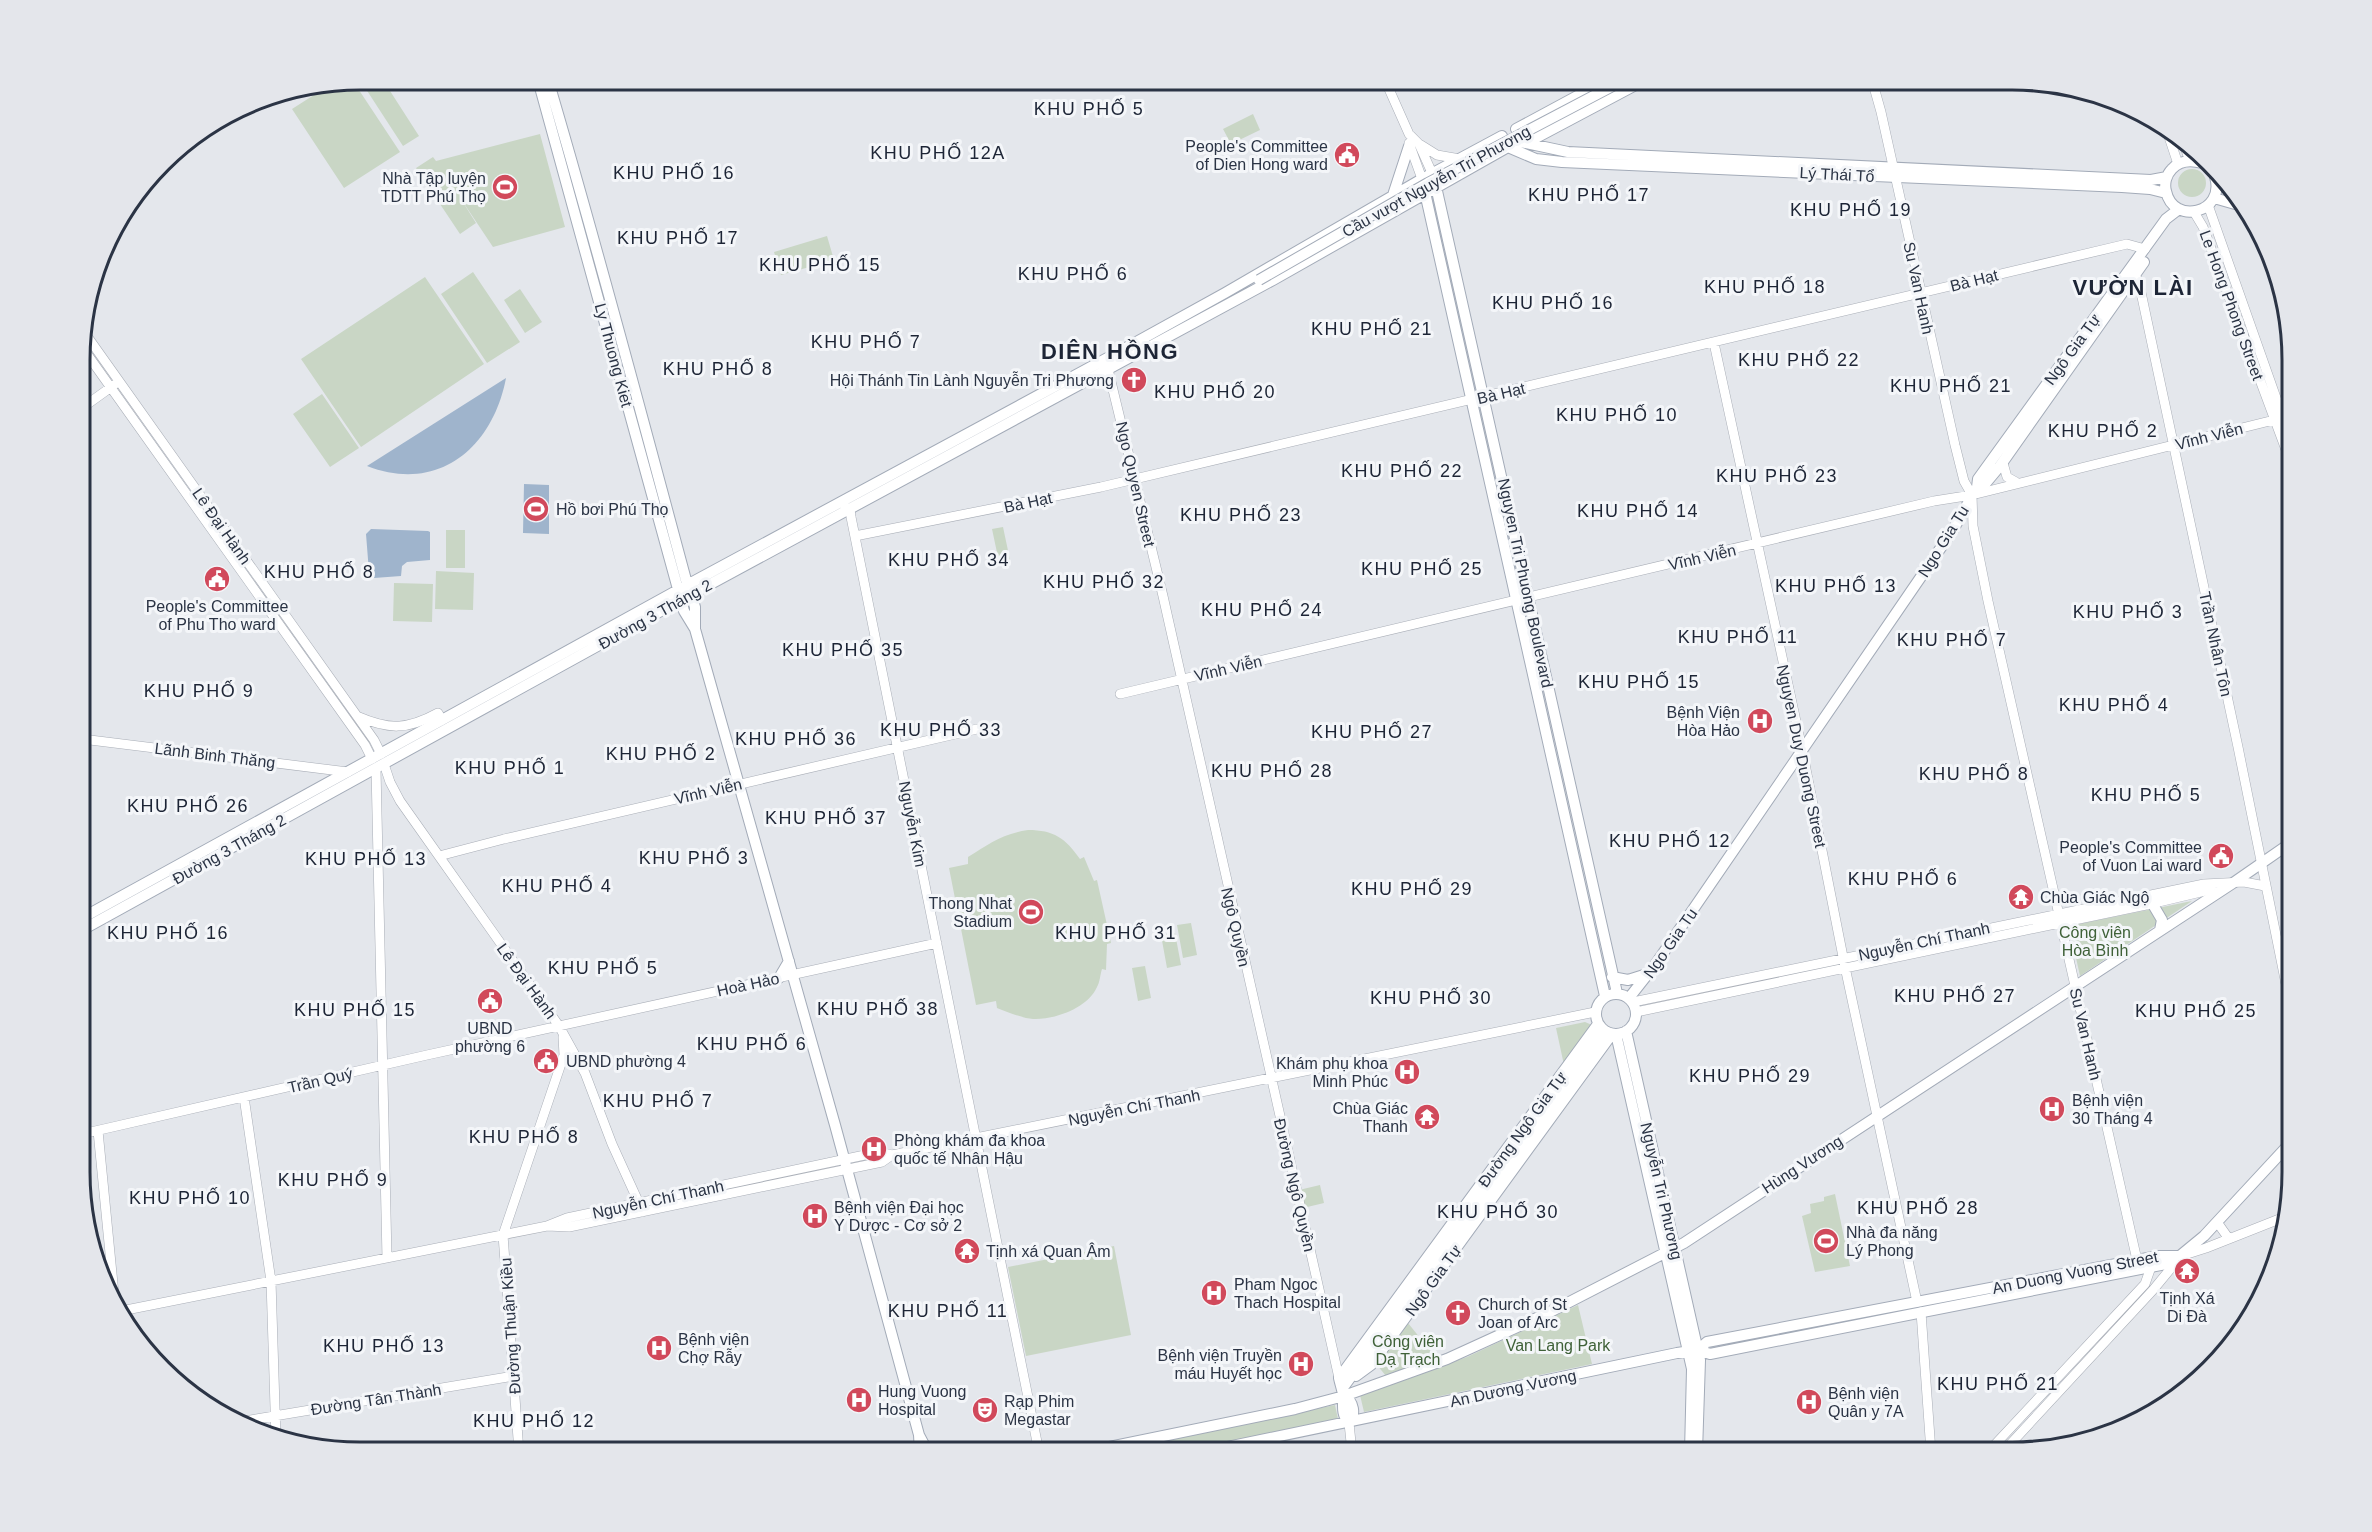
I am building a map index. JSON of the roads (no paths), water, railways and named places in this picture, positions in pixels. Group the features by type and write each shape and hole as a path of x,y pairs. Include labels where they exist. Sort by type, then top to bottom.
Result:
{"main road":[{"name":"Ly Thuong Kiet","path":"541,90 675,576 686,592 687,617 694,629"},
{"name":"Ly Thuong Kiet","path":"551,90 589,219 604,284 682,564 694,629 846,1164 919,1435"},
{"path":"1509,147 1503,142 1502,136 1507,129 1516,129 1588,90"},
{"name":"Cầu vượt Nguyễn Tri Phương","path":"1255,283 1428,183 1615,90"},
{"path":"1425,192 1509,147 1516,147 1523,140 1604,100 1619,90"},
{"path":"1545,148 1549,128"},
{"path":"1516,129 1521,133 1523,140"},
{"name":"Đường 3 Tháng 2","path":"1237,279 1502,136"},
{"name":"Lý Thái Tổ","path":"1523,140 1545,148 1568,152 1680,162"},
{"path":"1393,195 1414,145"},
{"name":"Lý Thái Tổ","path":"1509,147 1528,157 1543,160 1680,162 1894,172 2151,180 2167,177"},
{"path":"2195,162 2178,164 2167,177 2166,193 2176,212 2194,212 2211,201 2218,186"},
{"name":"Lý Thái Tổ","path":"1894,172 2146,188 2166,193"},
{"name":"Nguyen Tri Phuong Boulevard","path":"1432,173 1437,186 1617,993"},
{"name":"Nguyen Tri Phuong Boulevard","path":"1422,179 1605,996"},
{"name":"Đường 3 Tháng 2","path":"1227,298 1273,280 1305,263 1382,220 1425,192"},
{"path":"2211,201 2232,204"},
{"name":"Ngô Gia Tự","path":"1975,491 1978,479 2166,219 2176,212"},
{"name":"Ngo Gia Tu","path":"1633,1004 1648,974 1953,530 1975,491 1985,484 2003,463 2171,223 2176,212"},
{"name":"Đường 3 Tháng 2","path":"1227,298 1274,261"},
{"name":"Đường 3 Tháng 2","path":"380,764 442,720 850,509 1255,283"},
{"name":"Đường 3 Tháng 2","path":"686,592 714,571 837,504 1107,364"},
{"path":"682,564 695,572 714,571"},
{"path":"675,576 667,602 687,617"},
{"name":"Đường 3 Tháng 2","path":"90,914 350,776 380,764 667,602"},
{"path":"1534,676 1546,674"},
{"name":"Đường 3 Tháng 2","path":"90,925 350,776"},
{"name":"Hùng Vương","path":"1134,1442 1295,1409 1341,1388 1384,1382 1447,1359 1517,1328 1670,1250 2234,883 2282,849"},
{"path":"2152,903 2162,920 2160,930"},
{"path":"779,978 789,961"},
{"path":"1612,977 1628,980 1648,974"},
{"path":"1617,993 1633,1004 1634,1023 1611,1031 1595,1012 1605,996 1617,993"},
{"name":"Ngô Gia Tự","path":"1341,1388 1352,1377 1360,1374 1423,1273 1452,1246 1462,1219 1611,1031"},
{"name":"Đường Ngô Gia Tự","path":"1516,1151 1611,1031"},
{"name":"Nguyễn Tri Phương","path":"1611,1031 1656,1192 1693,1351"},
{"name":"Ngô Gia Tự","path":"1404,1305 1452,1246 1516,1151"},
{"path":"2181,1256 2217,1222 2282,1152"},
{"path":"1423,1273 1462,1219"},
{"name":"An Duong Vuong Street","path":"1693,1351 1707,1342 1885,1314 2151,1262 2166,1264 2181,1256"},
{"path":"1341,1388 1404,1305"},
{"path":"1690,1442 1693,1351"},
{"path":"1693,1351 1701,1372 1698,1442"},
{"name":"An Dương Vương","path":"1253,1442 1693,1351"},
{"path":"1368,1362 1384,1382"},
{"name":"Đường Ngô Quyền","path":"1341,1388 1352,1405 1353,1415 1349,1423"},
{"path":"919,1435 919,1442"},
{"path":"919,1435 924,1442"}],"street":[{"path":"1389,90 1410,134 1422,179"},
{"name":"Su Van Hanh","path":"1874,90 1964,481 1975,491 1973,526 1987,597 2138,1265"},
{"path":"2171,142 2178,164"},
{"path":"1414,145 1437,155 1460,159"},
{"path":"1414,145 1432,173"},
{"name":"Le Hong Phong Street","path":"2211,201 2282,432"},
{"name":"Le Hong Phong Street","path":"2194,212 2203,227 2282,426"},
{"name":"Bà Hạt","path":"855,536 1135,479 2127,244 2145,249"},
{"name":"Trần Nhân Tôn","path":"2135,275 2139,283 2240,757 2282,967"},
{"name":"Nguyen Duy Duong Street","path":"1714,342 1919,1307 1930,1442"},
{"name":"Lê Đại Hành","path":"91,345 114,385 380,764"},
{"name":"Lê Đại Hành","path":"90,357 114,385 357,716 400,801 559,1026 585,1073 612,1144 641,1207"},
{"name":"Ngo Quyen Street","path":"1107,364 1271,1079"},
{"path":"90,402 114,385"},
{"name":"Vĩnh Viễn","path":"1120,694 2278,419"},
{"path":"2003,463 2007,477 2016,482"},
{"path":"837,504 850,509"},
{"name":"Nguyễn Kim","path":"850,509 1037,1442"},
{"path":"357,716 400,727 417,724 438,713 442,720"},
{"name":"Vĩnh Viễn","path":"439,856 977,729"},
{"name":"Lãnh Binh Thăng","path":"90,740 350,776"},
{"path":"380,764 387,1258"},
{"name":"Nguyễn Chí Thanh","path":"2060,918 2152,903 2204,884 2249,883 2265,886"},
{"name":"Nguyễn Chí Thanh","path":"1633,1004 2173,894"},
{"name":"Hoà Hảo","path":"559,1026 937,943"},
{"name":"Nguyễn Chí Thanh","path":"547,1226 567,1218 626,1211 846,1164 882,1162 892,1155 1595,1012"},
{"path":"503,1235 564,1056 563,1038 559,1026"},
{"name":"Trần Quý","path":"90,1132 559,1026"},
{"name":"Đường Ngô Quyền","path":"1271,1079 1341,1388"},
{"path":"244,1097 271,1281 276,1429"},
{"path":"98,1131 112,1278"},
{"path":"128,1310 547,1226 570,1227 626,1211"},
{"path":"1998,1442 2153,1290 2181,1256 2278,1220"},
{"path":"2217,1222 2229,1239"},
{"name":"Đường Thuận Kiều","path":"503,1235 518,1442"},
{"path":"2011,1442 2145,1284 2151,1262"},
{"name":"Đường Tân Thành","path":"253,1419 514,1376"},
{"name":"Đường Ngô Quyền","path":"1349,1423 1351,1442"}],"water":[{"path":"506,378 499,403 489,425 475,444 459,458 439,469 417,474 393,473 367,466"},
{"name":"Hồ bơi Phú Thọ","path":"524,484 549,485 549,534 523,533"},
{"path":"371,529 430,532 430,560 407,562 402,566 401,576 374,578 369,572 366,534"}],"place":[{"name":"People's Committee of Dien Hong ward","path":"1347,155"},
{"name":"Nhà Tập luyện TDTT Phú Thọ","path":"505,187"},
{"name":"Hội Thánh Tin Lành Nguyễn Tri Phương","path":"1134,380"},
{"name":"Hồ bơi Phú Thọ","path":"536,509"},
{"name":"People's Committee of Phu Tho ward","path":"217,579"},
{"name":"Bệnh Viện Hòa Hảo","path":"1760,721"},
{"name":"People's Committee of Vuon Lai ward","path":"2221,856"},
{"name":"Chùa Giác Ngộ","path":"2021,897"},
{"name":"Thong Nhat Stadium","path":"1031,912"},
{"name":"UBND phường 6","path":"490,1001"},
{"name":"UBND phường 4","path":"546,1061"},
{"name":"Khám phụ khoa Minh Phúc","path":"1407,1072"},
{"name":"Bệnh viện 30 Tháng 4","path":"2052,1109"},
{"name":"Chùa Giác Thanh","path":"1427,1117"},
{"name":"Phòng khám đa khoa quốc tế Nhân Hậu","path":"874,1149"},
{"name":"Bệnh viện Đại học Y Dược - Cơ sở 2","path":"815,1216"},
{"name":"Nhà đa năng Lý Phong","path":"1826,1241"},
{"name":"Tịnh xá Quan Âm","path":"967,1251"},
{"name":"Tịnh Xá Di Đà","path":"2187,1271"},
{"name":"Pham Ngoc Thach Hospital","path":"1214,1293"},
{"name":"Church of St Joan of Arc","path":"1458,1313"},
{"name":"Bệnh viện Chợ Rẫy","path":"659,1348"},
{"name":"Bệnh viện Truyền máu Huyết học","path":"1301,1364"},
{"name":"Hung Vuong Hospital","path":"859,1400"},
{"name":"Bệnh viện Quân y 7A","path":"1809,1402"},
{"name":"Rạp Phim Megastar","path":"985,1410"}],"district":[{"name":"KHU PHỐ 5","path":"1089,109"},
{"name":"KHU PHỐ 12A","path":"938,153"},
{"name":"KHU PHỐ 16","path":"674,173"},
{"name":"KHU PHỐ 17","path":"1589,195"},
{"name":"KHU PHỐ 19","path":"1851,210"},
{"name":"KHU PHỐ 17","path":"678,238"},
{"name":"KHU PHỐ 15","path":"820,265"},
{"name":"KHU PHỐ 6","path":"1073,274"},
{"name":"KHU PHỐ 18","path":"1765,287"},
{"name":"VƯỜN LÀI","path":"2133,287"},
{"name":"KHU PHỐ 16","path":"1553,303"},
{"name":"KHU PHỐ 21","path":"1372,329"},
{"name":"KHU PHỐ 7","path":"866,342"},
{"name":"DIÊN HỒNG","path":"1110,351"},
{"name":"KHU PHỐ 22","path":"1799,360"},
{"name":"KHU PHỐ 8","path":"718,369"},
{"name":"KHU PHỐ 21","path":"1951,386"},
{"name":"KHU PHỐ 20","path":"1215,392"},
{"name":"KHU PHỐ 10","path":"1617,415"},
{"name":"KHU PHỐ 2","path":"2103,431"},
{"name":"KHU PHỐ 22","path":"1402,471"},
{"name":"KHU PHỐ 23","path":"1777,476"},
{"name":"KHU PHỐ 14","path":"1638,511"},
{"name":"KHU PHỐ 23","path":"1241,515"},
{"name":"KHU PHỐ 34","path":"949,560"},
{"name":"KHU PHỐ 25","path":"1422,569"},
{"name":"KHU PHỐ 8","path":"319,572"},
{"name":"KHU PHỐ 32","path":"1104,582"},
{"name":"KHU PHỐ 13","path":"1836,586"},
{"name":"KHU PHỐ 24","path":"1262,610"},
{"name":"KHU PHỐ 3","path":"2128,612"},
{"name":"KHU PHỐ 11","path":"1738,637"},
{"name":"KHU PHỐ 7","path":"1952,640"},
{"name":"KHU PHỐ 35","path":"843,650"},
{"name":"KHU PHỐ 15","path":"1639,682"},
{"name":"KHU PHỐ 9","path":"199,691"},
{"name":"KHU PHỐ 4","path":"2114,705"},
{"name":"KHU PHỐ 33","path":"941,730"},
{"name":"KHU PHỐ 27","path":"1372,732"},
{"name":"KHU PHỐ 36","path":"796,739"},
{"name":"KHU PHỐ 2","path":"661,754"},
{"name":"KHU PHỐ 1","path":"510,768"},
{"name":"KHU PHỐ 28","path":"1272,771"},
{"name":"KHU PHỐ 8","path":"1974,774"},
{"name":"KHU PHỐ 5","path":"2146,795"},
{"name":"KHU PHỐ 26","path":"188,806"},
{"name":"KHU PHỐ 37","path":"826,818"},
{"name":"KHU PHỐ 12","path":"1670,841"},
{"name":"KHU PHỐ 3","path":"694,858"},
{"name":"KHU PHỐ 13","path":"366,859"},
{"name":"KHU PHỐ 6","path":"1903,879"},
{"name":"KHU PHỐ 4","path":"557,886"},
{"name":"KHU PHỐ 29","path":"1412,889"},
{"name":"KHU PHỐ 16","path":"168,933"},
{"name":"KHU PHỐ 31","path":"1116,933"},
{"name":"KHU PHỐ 5","path":"603,968"},
{"name":"KHU PHỐ 27","path":"1955,996"},
{"name":"KHU PHỐ 30","path":"1431,998"},
{"name":"KHU PHỐ 38","path":"878,1009"},
{"name":"KHU PHỐ 15","path":"355,1010"},
{"name":"KHU PHỐ 25","path":"2196,1011"},
{"name":"KHU PHỐ 6","path":"752,1044"},
{"name":"KHU PHỐ 29","path":"1750,1076"},
{"name":"KHU PHỐ 7","path":"658,1101"},
{"name":"KHU PHỐ 8","path":"524,1137"},
{"name":"KHU PHỐ 9","path":"333,1180"},
{"name":"KHU PHỐ 10","path":"190,1198"},
{"name":"KHU PHỐ 28","path":"1918,1208"},
{"name":"KHU PHỐ 30","path":"1498,1212"},
{"name":"KHU PHỐ 11","path":"948,1311"},
{"name":"KHU PHỐ 13","path":"384,1346"},
{"name":"KHU PHỐ 21","path":"1998,1384"},
{"name":"KHU PHỐ 12","path":"534,1421"}],"park label":[{"name":"Công viên Hòa Bình","path":"2095,941"},
{"name":"Van Lang Park","path":"1558,1345"},
{"name":"Công viên Dạ Trạch","path":"1408,1350"}]}
